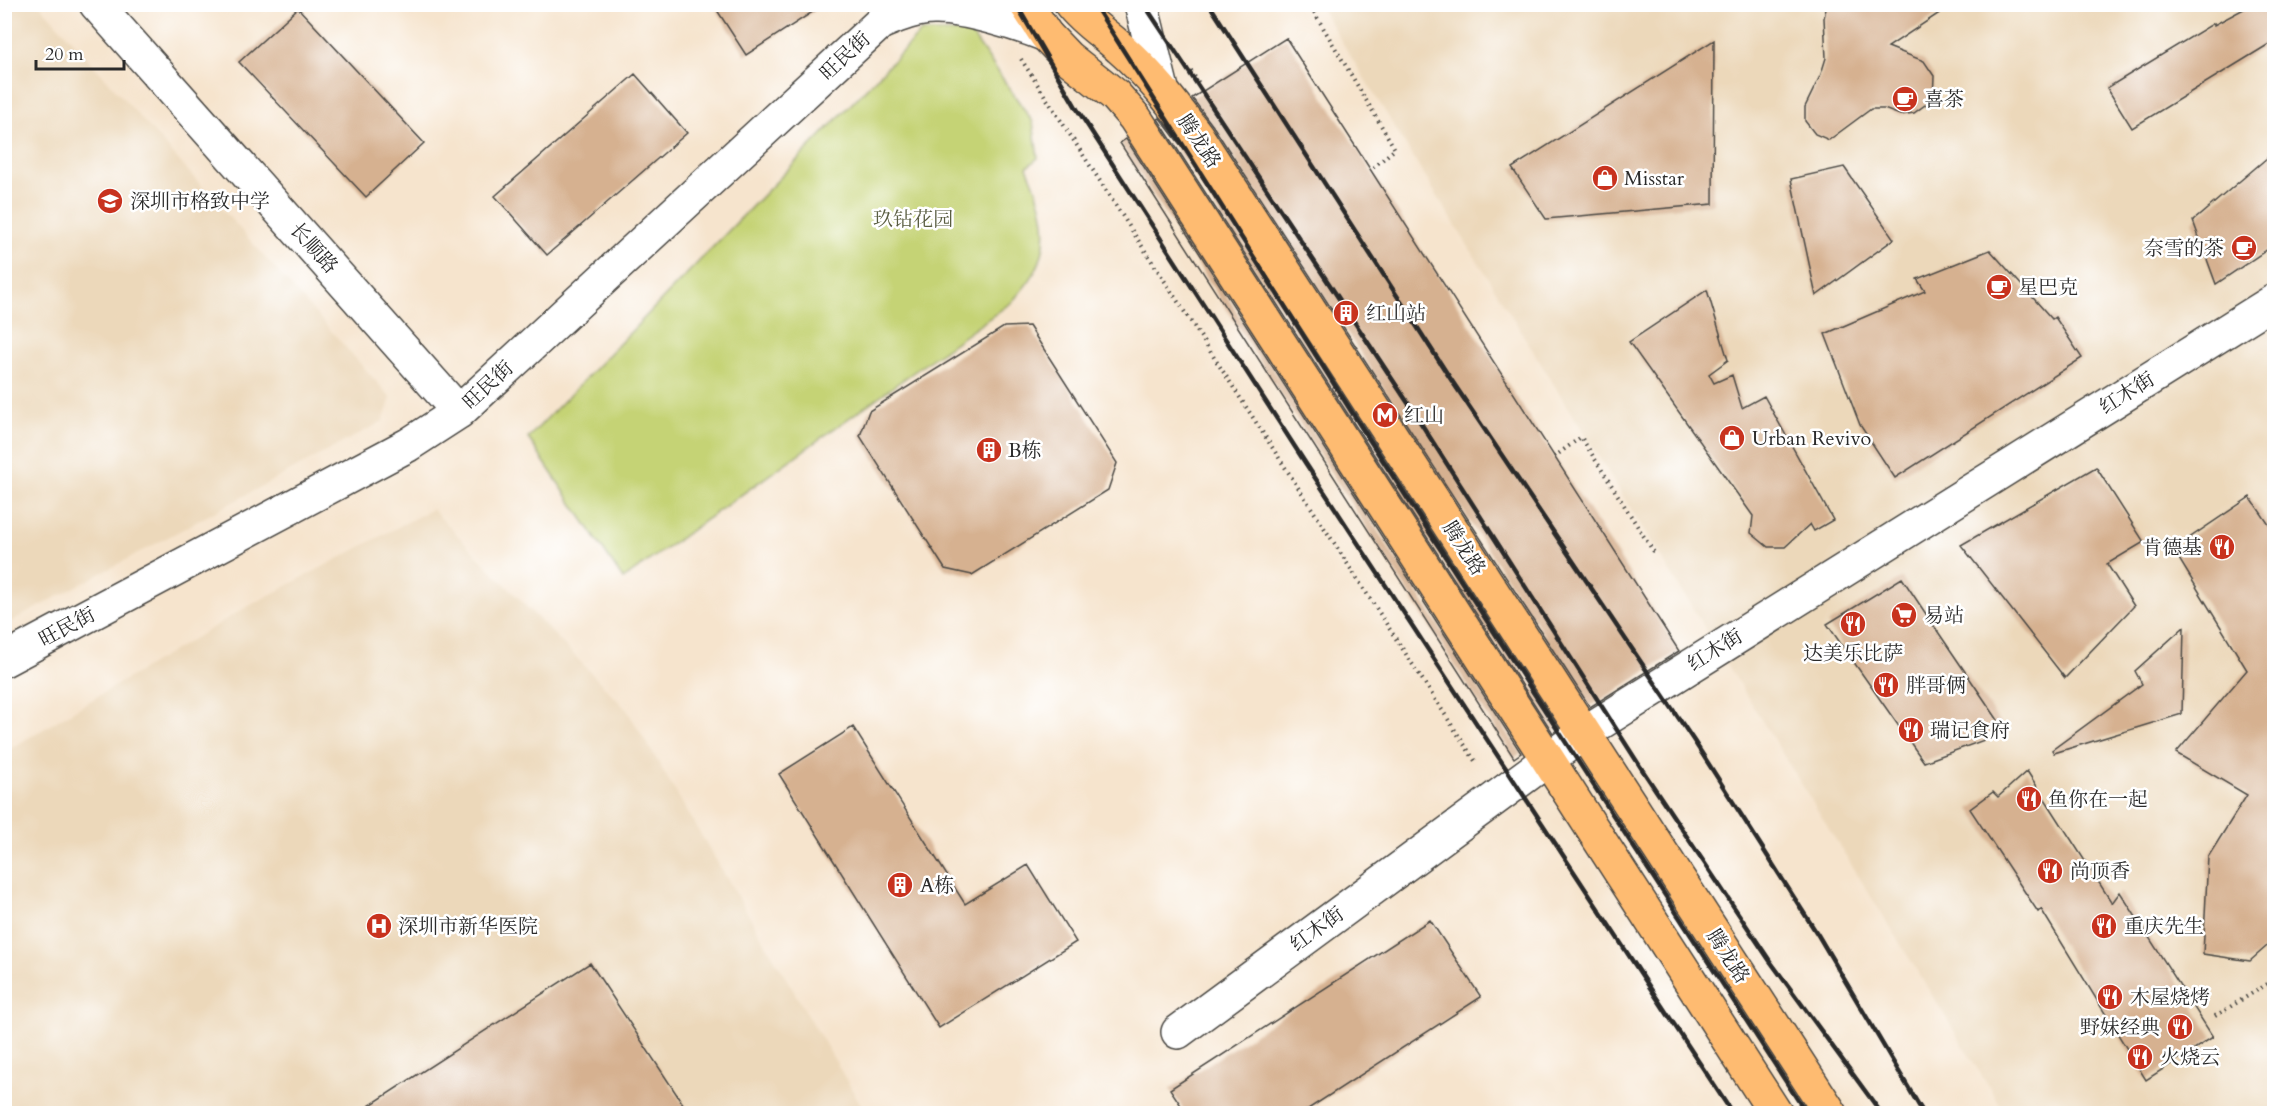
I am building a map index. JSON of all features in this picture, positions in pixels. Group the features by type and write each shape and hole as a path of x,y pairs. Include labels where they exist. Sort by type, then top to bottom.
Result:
{"main road":[{"name":"腾龙路","path":"1026,4 1046,35 1067,57 1115,95 1135,118 1776,1113"},
{"name":"腾龙路","path":"1071,4 1081,16 1120,48 1162,89 1197,136 1831,1113"}],"street":[{"name":"长顺路","path":"96,4 459,412"},
{"path":"1141,4 1162,89"},
{"path":"887,14 934,8 959,11 1046,35"},
{"name":"旺民街","path":"4,660 408,445 459,412 887,14"},
{"name":"红木街","path":"1178,1032 1584,733 2274,301"}],"path":[{"path":"1311,7 1395,149 1370,170"},
{"path":"1019,56 1477,764"},
{"path":"1554,457 1581,437 1655,554"},
{"path":"2215,1016 2274,981"}],"shaded area":[{"name":"深圳市格致中学","path":"5,4 40,5 391,398 383,421 5,625"},
{"path":"1319,5 2274,5 2274,1113 2005,1113"},
{"name":"深圳市新华医院","path":"432,509 627,710 866,1113 13,1114 5,1100 5,752 245,608"}],"green space":[{"name":"玖钻花园","path":"921,32 970,32 1033,122 1038,158 1027,167 1041,204 1045,230 1042,255 1035,273 1012,302 623,579 528,438"}],"building":[{"path":"713,4 825,4 746,55"},
{"path":"1827,4 1953,4 1888,47 1924,61 1934,76 1933,99 1914,113 1900,115 1884,109 1871,109 1829,140 1815,134 1805,121 1805,107 1826,58 1824,18"},
{"path":"2253,4 2274,4 2274,41 2132,128 2107,88 2214,23 2214,25"},
{"path":"298,8 424,143 366,197 239,62"},
{"path":"1286,38 1679,651 1590,707 1213,126 1192,98"},
{"path":"1714,40 1713,204 1546,219 1512,168"},
{"path":"635,74 687,133 547,255 495,196"},
{"path":"1160,118 1182,147 1559,728 1553,733 1158,119"},
{"path":"1126,139 1521,753 1514,758 1120,143"},
{"path":"2274,152 2274,245 2216,284 2193,221"},
{"path":"1844,167 1894,239 1816,296 1791,179"},
{"path":"1990,250 2052,319 2055,317 2082,358 1895,478 1860,425 1825,334 1925,291 1917,279"},
{"path":"1707,290 1728,360 1709,374 1714,383 1732,375 1742,408 1764,396 1833,520 1814,531 1810,524 1785,547 1768,547 1751,533 1753,516 1629,342"},
{"name":"B栋","path":"1029,326 1117,463 1108,490 972,575 945,569 860,436 869,411 1004,327"},
{"path":"2096,467 2144,542 2107,564 2134,606 2065,678 1961,545"},
{"path":"2250,497 2274,532 2274,940 2250,961 2203,954 2208,857 2247,795 2176,753 2247,670 2173,549"},
{"path":"1902,578 2006,732 1924,762 1827,624"},
{"path":"2184,627 2182,714 2054,753 2052,750 2142,684 2135,671"},
{"name":"A栋","path":"853,727 965,904 1028,865 1076,942 939,1028 779,774"},
{"path":"2027,771 2112,903 2120,892 2213,1037 2146,1080 2041,909 2038,912 1970,809 1993,792 1998,797"},
{"path":"1430,920 1481,997 1302,1113 1186,1113 1170,1089"},
{"path":"590,963 689,1113 358,1113"}],"railway":[{"path":"1016,4 1077,109 1306,464 1733,1114"},
{"path":"1094,4 1363,430 1807,1114"},
{"path":"1144,4 1408,403 1645,774 1770,961 1882,1114"},
{"path":"1209,4 1450,378 1694,741 1818,935 1924,1114"}],"place":[{"name":"喜茶","path":"1905,99"},
{"name":"Misstar","path":"1605,178"},
{"name":"深圳市格致中学","path":"110,201"},
{"name":"奈雪的茶","path":"2244,248"},
{"name":"星巴克","path":"1999,287"},
{"name":"红山站","path":"1346,313"},
{"name":"红山","path":"1385,415"},
{"name":"Urban Revivo","path":"1732,438"},
{"name":"B栋","path":"989,450"},
{"name":"肯德基","path":"2222,547"},
{"name":"易站","path":"1904,615"},
{"name":"达美乐比萨","path":"1853,624"},
{"name":"胖哥俩","path":"1886,685"},
{"name":"瑞记食府","path":"1911,730"},
{"name":"鱼你在一起","path":"2029,799"},
{"name":"尚顶香","path":"2050,871"},
{"name":"A栋","path":"900,885"},
{"name":"深圳市新华医院","path":"379,926"},
{"name":"重庆先生","path":"2104,926"},
{"name":"木屋烧烤","path":"2110,997"},
{"name":"野妹经典","path":"2180,1027"},
{"name":"火烧云","path":"2140,1057"}]}
